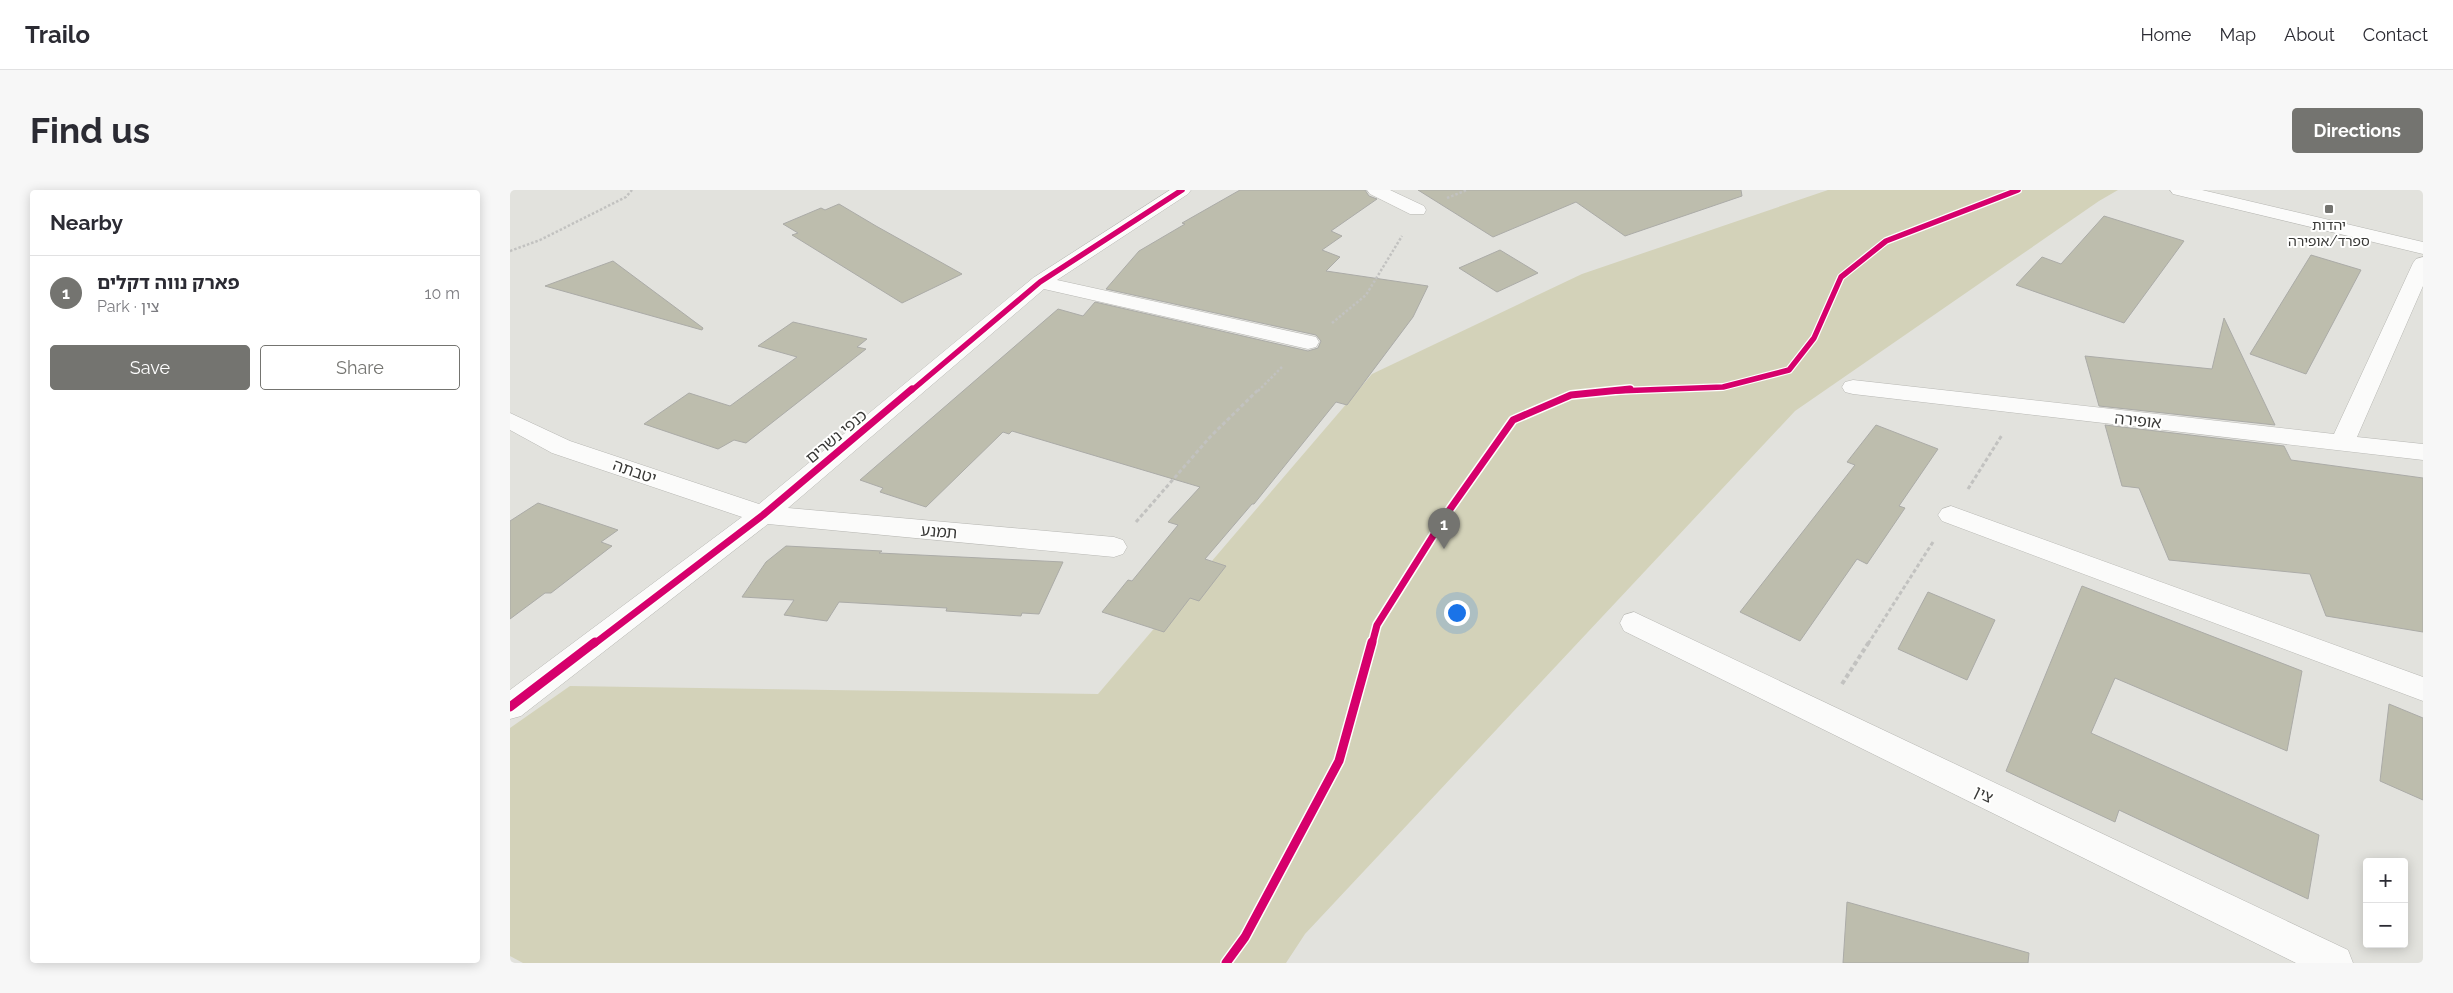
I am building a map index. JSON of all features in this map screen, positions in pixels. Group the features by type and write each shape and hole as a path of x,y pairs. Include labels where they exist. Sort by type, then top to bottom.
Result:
{"street":[{"name":"כנפי נשרים","path":"510,707 763,514 1040,282 1182,190"},
{"path":"1376,190 1417,210"},
{"path":"2179,190 2423,248"},
{"path":"2342,443 2423,263"},
{"path":"1040,282 1308,342"},
{"name":"אופירה","path":"1853,387 2423,452"},
{"name":"יטבתה","path":"510,420 561,447 763,514"},
{"name":"תמנע","path":"763,514 1114,547"},
{"path":"1951,515 2423,689"},
{"name":"צין","path":"1634,623 2335,963"}],"path":[{"path":"510,251 540,240 626,198 632,190"},
{"path":"1822,715 2020,407"}],"green space":[{"path":"1828,190 2118,190 2099,201 1795,411 1305,934 1286,963 523,963 510,956 510,728 570,686 1098,694 1372,374 1582,274"}],"building":[{"path":"1240,190 1365,190 1369,196 1377,199 1331,231 1342,236 1322,250 1340,257 1326,271 1428,286 1413,317 1347,405 1336,402 1254,504 1205,559 1226,566 1199,601 1190,598 1164,632 1102,612 1128,580 1132,581 1178,525 1168,522 1200,487 1012,431 1009,434 1003,432 926,507 880,492 883,488 860,480 1058,309 1083,316 1095,302 1308,351 1318,348 1321,341 1316,335 1106,289 1139,251 1185,224 1182,223"},
{"path":"1418,190 1741,190 1742,196 1625,236 1576,202 1493,237"},
{"path":"839,204 962,274 902,303 792,235 798,233 783,224 821,208 825,210"},
{"path":"2104,216 2184,241 2124,323 2016,285 2042,257 2061,264"},
{"path":"1500,250 1538,273 1497,292 1459,268"},
{"path":"2311,255 2361,270 2306,374 2250,354"},
{"path":"613,261 703,328 702,330 545,286"},
{"path":"2224,318 2275,425 2099,406 2085,356 2212,369"},
{"path":"793,322 867,339 857,347 866,349 746,443 734,440 718,449 644,424 689,393 730,406 797,357 758,346"},
{"path":"1876,425 1938,449 1899,506 1905,508 1867,564 1857,559 1800,641 1740,612 1855,465 1847,462"},
{"path":"2105,425 2284,446 2291,460 2423,478 2423,632 2326,616 2310,574 2169,560 2139,488 2122,486"},
{"path":"538,503 618,530 601,542 612,546 551,593 545,593 510,619 510,521"},
{"path":"786,546 882,551 879,553 1063,562 1039,614 1022,613 1021,616 946,611 947,608 839,602 827,621 784,615 794,600 742,597 766,562"},
{"path":"2082,586 2302,671 2287,751 2115,678 2091,733 2319,835 2308,899 2119,810 2115,822 2006,771"},
{"path":"1928,592 1995,620 1967,680 1898,649"},
{"path":"2389,704 2423,718 2423,800 2380,781"},
{"path":"1847,902 2029,953 2028,963 1843,963"}],"cycle path":[{"path":"510,707 763,515 1040,282 1182,190"},
{"path":"1226,963 1245,937 1339,761 1377,625 1448,512 1513,420 1571,395 1634,389 1723,387 1789,370 1814,338 1841,277 1886,241 2018,190"}],"place":[{"name":"יהדות ספרד/אופירה","path":"2329,209"},
{"name":"פארק נווה דקלים","path":"1444,549"}]}
